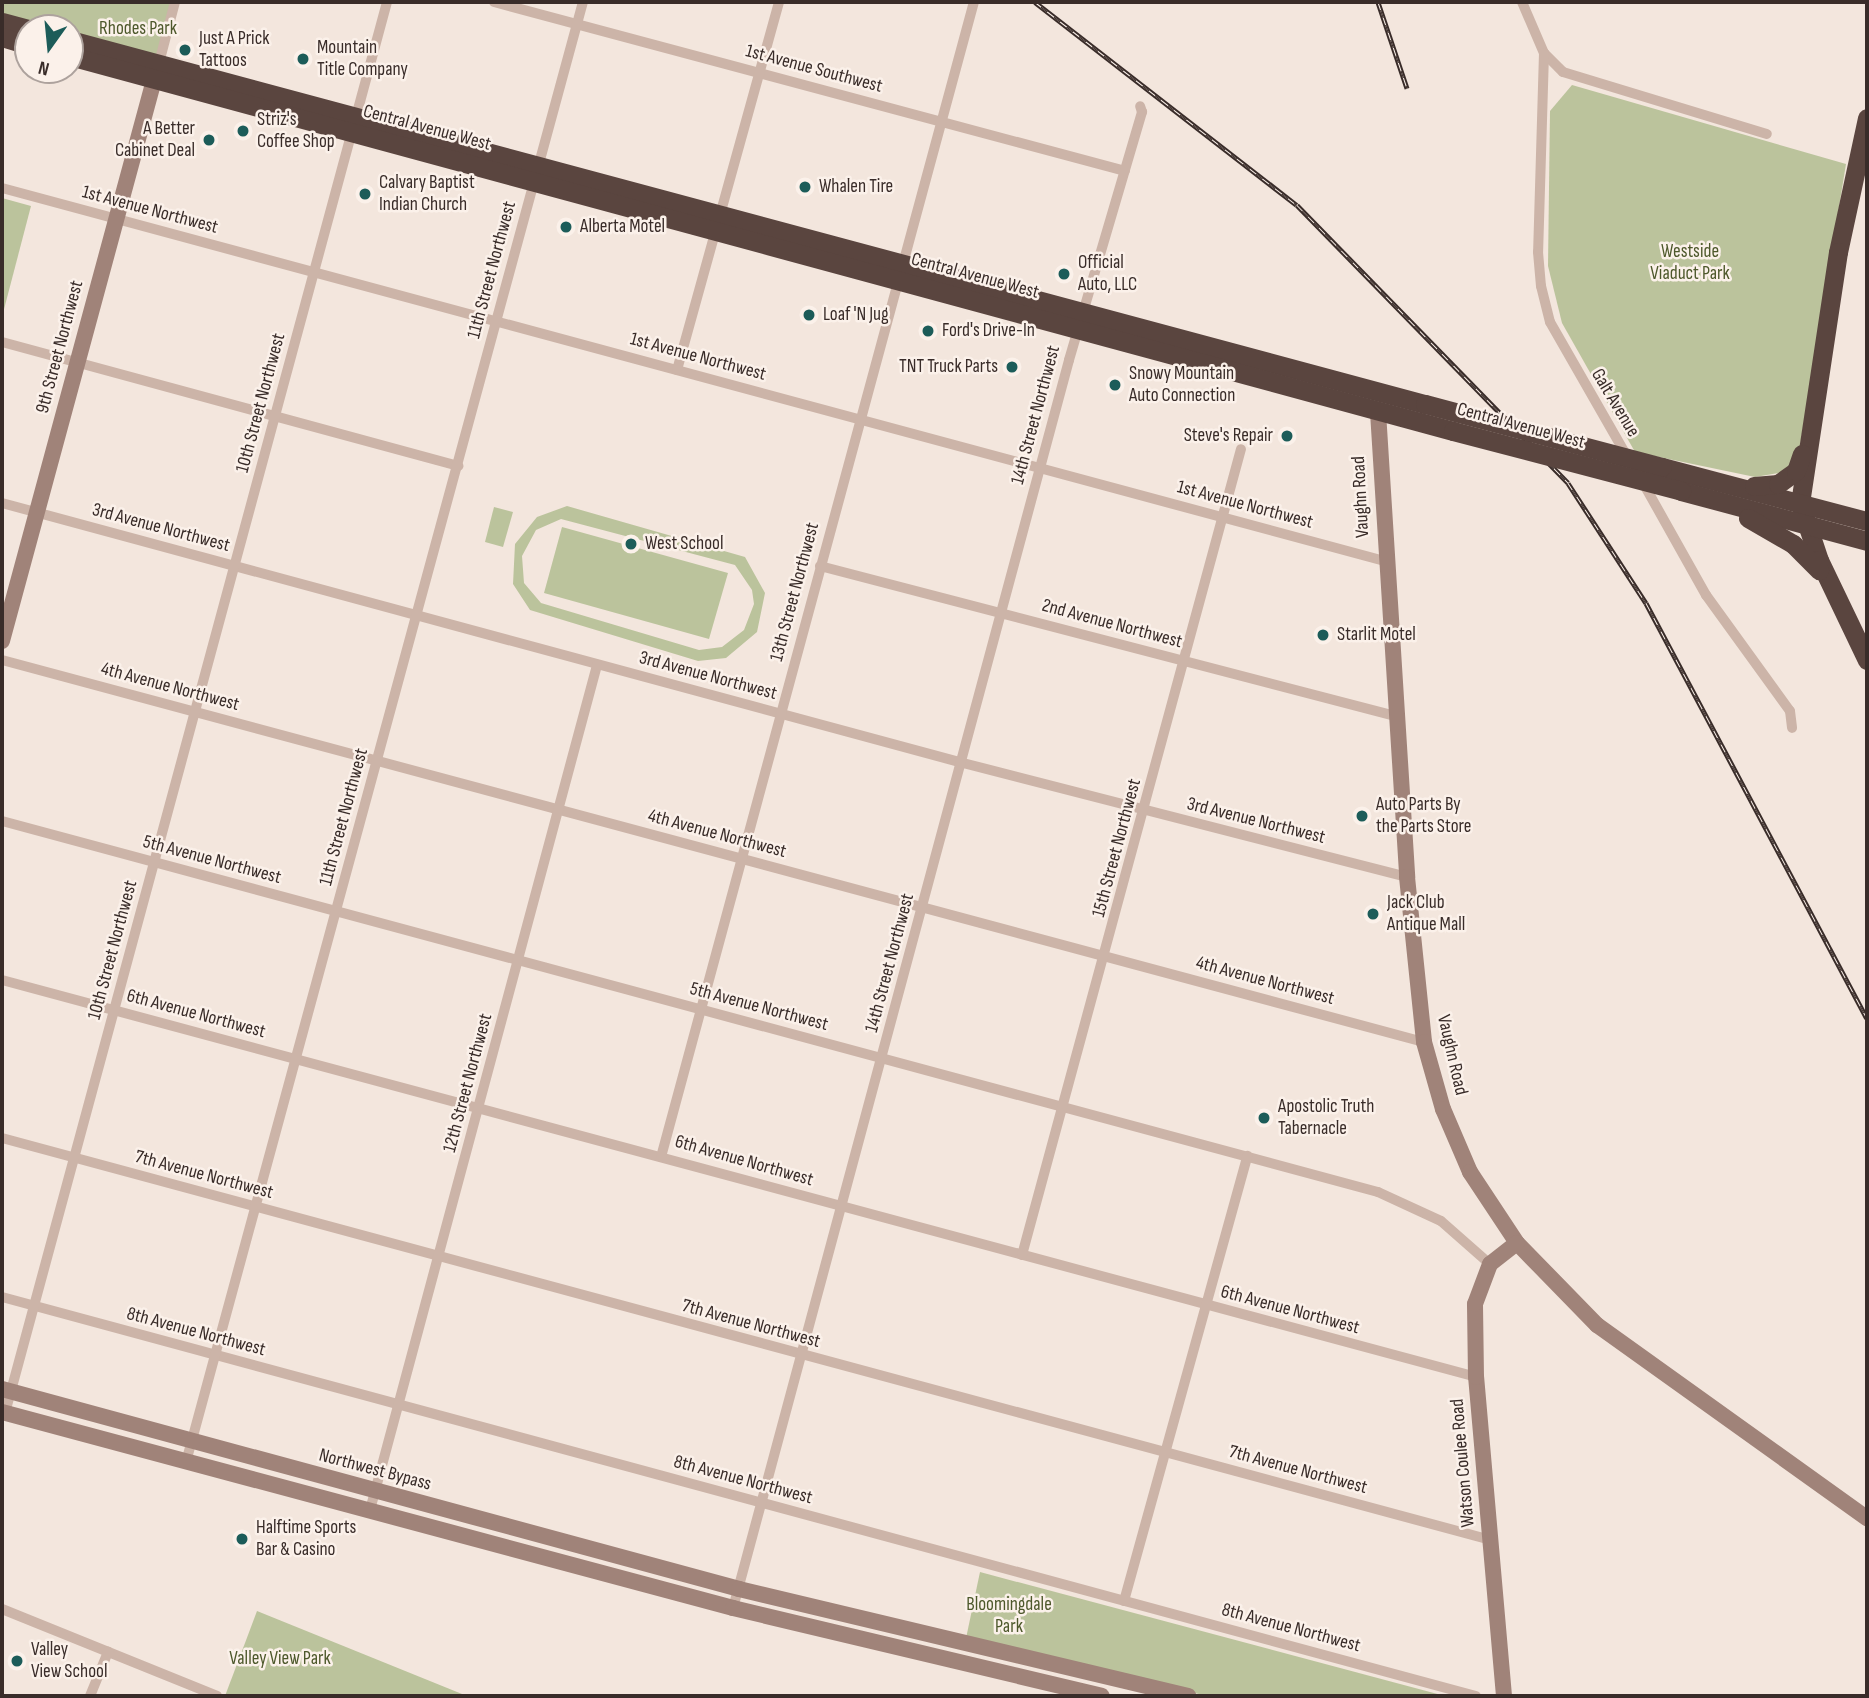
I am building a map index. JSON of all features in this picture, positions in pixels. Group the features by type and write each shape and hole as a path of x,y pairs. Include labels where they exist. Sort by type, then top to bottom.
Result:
{"highway":[{"name":"Central Avenue West","path":"84,45 156,71 900,271 1080,319 1266,361 1427,408 1507,425 1800,503 1847,525 1867,541"},
{"name":"Central Avenue West","path":"84,58 156,71"},
{"path":"1867,117 1838,251 1800,503 1804,524 1867,660"},
{"name":"Central Avenue West","path":"1080,319 1378,412 1804,524 1847,525 1867,521"},
{"path":"1266,361 1361,396 1378,412 1396,406 1427,408"},
{"path":"1740,487 1778,484 1796,471 1810,433"},
{"path":"1706,497 1793,544 1814,563 1844,609"}],"main road":[{"name":"9th Street Northwest","path":"2,641 156,71"},
{"name":"Vaughn Road","path":"1378,412 1384,561 1395,716 1407,877 1424,1042 1443,1109 1470,1172 1517,1243 1597,1325 1867,1518"},
{"path":"1490,1264 1517,1243"},
{"name":"Watson Coulee Road","path":"1490,1264 1475,1304 1476,1377 1504,1696"},
{"name":"Northwest Bypass","path":"7,1390 374,1492 739,1589 1188,1696"},
{"path":"4,1413 733,1608 1102,1696"}],"street":[{"path":"156,71 175,2"},
{"name":"10th Street Northwest","path":"4,1413 7,1390 36,1306 387,2"},
{"name":"1st Avenue Southwest","path":"494,2 1125,170"},
{"name":"11th Street Northwest","path":"186,1462 583,2"},
{"path":"677,370 779,2"},
{"name":"13th Street Northwest","path":"661,1157 859,419 944,122 974,2"},
{"path":"1522,2 1544,53 1578,80 1767,134"},
{"name":"Galt Avenue","path":"1544,53 1538,252 1550,322 1706,595 1790,711 1792,729"},
{"name":"14th Street Northwest","path":"733,1608 963,763 1080,319 1142,111 1140,106"},
{"name":"1st Avenue Northwest","path":"2,188 1384,561"},
{"path":"2,342 458,466"},
{"name":"15th Street Northwest","path":"1022,1255 1241,449"},
{"name":"3rd Avenue Northwest","path":"2,503 963,763 1407,877"},
{"name":"2nd Avenue Northwest","path":"820,566 1395,716"},
{"name":"4th Avenue Northwest","path":"2,660 1424,1042"},
{"name":"12th Street Northwest","path":"370,1510 597,664"},
{"name":"5th Avenue Northwest","path":"2,821 1247,1156 1408,1204 1441,1221 1490,1264"},
{"name":"6th Avenue Northwest","path":"2,980 1476,1377"},
{"name":"7th Avenue Northwest","path":"2,1138 801,1356 1491,1540"},
{"path":"1124,1601 1208,1306 1247,1156"},
{"name":"8th Avenue Northwest","path":"2,1297 1476,1696"},
{"path":"2,1609 217,1696"},
{"path":"90,1696 108,1652"}],"green space":[{"name":"Rhodes Park","path":"2,2 175,2 159,63 84,44 84,14 14,14 14,25 2,22"},
{"name":"Westside Viaduct Park","path":"1572,85 1846,164 1799,452 1784,472 1755,477 1635,452 1562,323 1548,266 1550,111"},
{"path":"2,198 31,206 2,317"},
{"path":"567,506 745,557 765,593 757,632 726,658 698,661 530,610 513,584 515,544 537,517","holes":["561,519 735,565 752,590 754,604 744,630 722,647 699,650 541,603 524,583 522,556 536,530"]},
{"path":"494,507 513,512 503,547 485,542"},
{"path":"562,527 728,573 709,639 544,593"},
{"name":"Bloomingdale Park","path":"980,1572 1445,1696 1208,1696 965,1643"},
{"name":"Valley View Park","path":"257,1611 467,1696 225,1696"}],"railway":[{"path":"1035,2 1297,205 1568,483 1646,603 1867,1018"},
{"path":"1378,2 1407,88"}],"place":[{"name":"Just A Prick Tattoos","path":"185,50"},
{"name":"Mountain Title Company","path":"303,59"},
{"name":"Striz's Coffee Shop","path":"243,131"},
{"name":"A Better Cabinet Deal","path":"209,140"},
{"name":"Whalen Tire","path":"805,187"},
{"name":"Calvary Baptist Indian Church","path":"365,194"},
{"name":"Alberta Motel","path":"566,227"},
{"name":"Official Auto, LLC","path":"1064,274"},
{"name":"Loaf 'N Jug","path":"809,315"},
{"name":"Ford's Drive-In","path":"928,331"},
{"name":"TNT Truck Parts","path":"1012,367"},
{"name":"Snowy Mountain Auto Connection","path":"1115,385"},
{"name":"Steve's Repair","path":"1287,436"},
{"name":"West School","path":"631,544"},
{"name":"Starlit Motel","path":"1323,635"},
{"name":"Auto Parts By the Parts Store","path":"1362,816"},
{"name":"Jack Club Antique Mall","path":"1373,914"},
{"name":"Apostolic Truth Tabernacle","path":"1264,1118"},
{"name":"Halftime Sports Bar & Casino","path":"242,1539"},
{"name":"Valley View School","path":"17,1661"}]}
